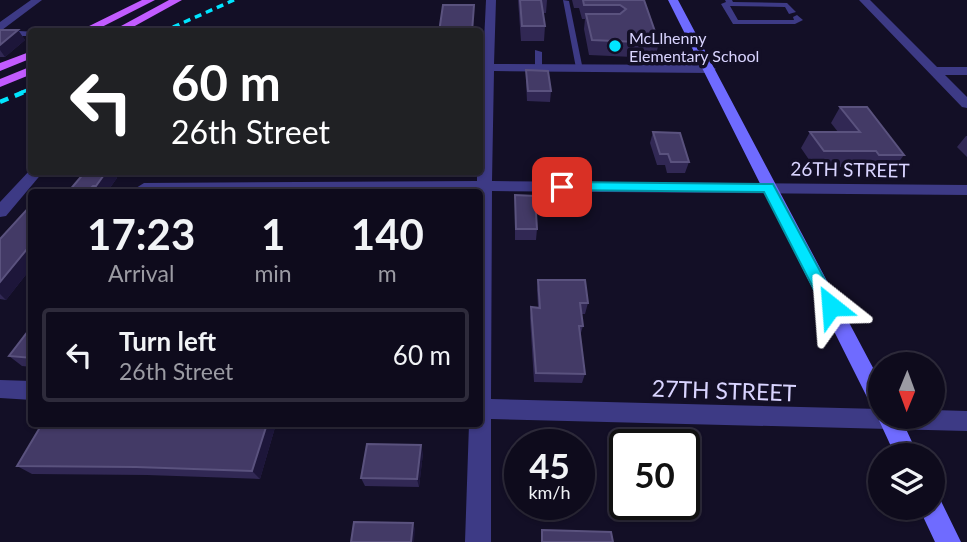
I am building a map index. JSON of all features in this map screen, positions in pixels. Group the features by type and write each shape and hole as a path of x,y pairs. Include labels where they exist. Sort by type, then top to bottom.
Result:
{"main road":[{"path":"90,28 150,0"},
{"path":"123,28 177,0"},
{"path":"673,0 868,379"},
{"path":"0,67 28,56"},
{"path":"0,83 28,71"},
{"path":"938,520 948,542"}],"street":[{"path":"0,27 37,0"},
{"path":"483,242 485,67 491,0"},
{"path":"864,0 967,104"},
{"path":"0,33 28,33"},
{"path":"485,67 710,69"},
{"path":"934,71 967,71"},
{"path":"0,212 33,175"},
{"name":"26TH STREET","path":"144,188 484,186 967,190"},
{"path":"0,389 28,391"},
{"name":"27TH STREET","path":"483,408 868,413"},
{"name":"27TH STREET","path":"945,419 967,421"},
{"path":"478,542 480,427"}],"lane":[{"path":"566,1 580,68"},
{"path":"730,2 787,5 799,20 736,22 725,4 730,2"},
{"path":"571,24 582,24"},
{"path":"538,52 539,67"}],"building":[{"path":"520,0 541,0 545,26 522,26"},
{"path":"583,0 644,0 659,43 592,40 586,14 620,14 626,9 620,5 584,5"},
{"path":"443,5 474,5 472,28 440,28"},
{"path":"0,30 18,30 0,45"},
{"path":"526,70 548,71 551,91 528,91"},
{"path":"840,107 867,107 904,155 879,155 876,151 824,151 810,132 860,132"},
{"path":"653,132 680,133 689,162 671,162 668,154 660,154"},
{"path":"82,175 104,175 96,186 90,189 71,189"},
{"path":"515,195 535,196 537,229 516,229"},
{"path":"28,208 28,248 0,282 0,239"},
{"path":"538,280 585,280 588,303 580,303 583,326 579,326 585,374 536,373 531,307 540,308"},
{"path":"28,331 28,358 9,356"},
{"path":"40,427 266,427 252,471 17,466"},
{"path":"367,444 421,445 417,479 361,478"},
{"path":"354,522 413,523 411,542 351,542"},
{"path":"542,530 611,532 613,542 542,542"}],"railway":[{"path":"171,28 234,0"},
{"path":"20,93 28,90"},
{"path":"0,102 24,92"}],"place":[{"name":"McLlhenny Elementary School","path":"615,46"}],"route":[{"path":"562,187 768,187 831,306"}]}
